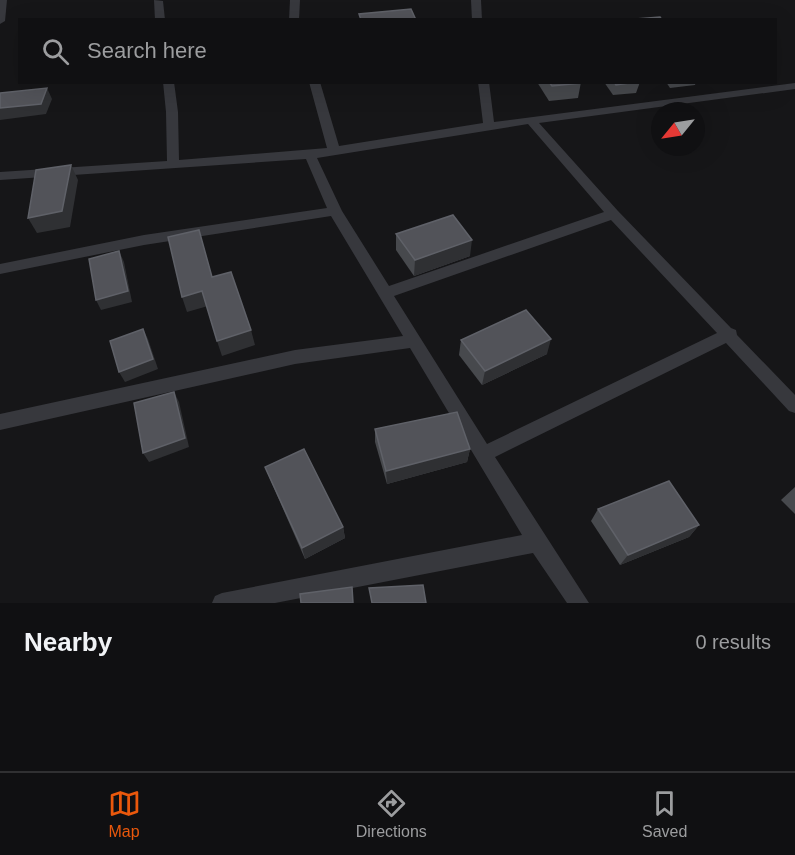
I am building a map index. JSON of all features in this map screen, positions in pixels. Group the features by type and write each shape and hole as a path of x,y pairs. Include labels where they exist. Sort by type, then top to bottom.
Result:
{"street":[{"path":"0,21 2,0"},
{"path":"294,18 295,0"},
{"path":"476,0 477,18"},
{"path":"158,1 160,18"},
{"path":"168,84 172,112 173,164"},
{"path":"315,84 334,150"},
{"path":"483,84 489,126"},
{"path":"0,176 310,155 489,126 795,86"},
{"path":"531,121 613,214 730,334 795,406"},
{"path":"310,155 335,211 537,542 579,603"},
{"path":"0,268 144,240 335,211"},
{"path":"385,293 613,214"},
{"path":"484,454 730,334"},
{"path":"0,422 295,357 415,341"},
{"path":"222,603 537,542"}],"building":[{"path":"411,9 415,18 360,18 359,14"},
{"path":"47,88 41,104 0,108 0,93"},
{"path":"71,165 62,211 28,218 36,170"},
{"path":"453,215 472,240 415,260 396,234"},
{"path":"199,230 212,277 231,272 251,330 217,341 202,291 182,297 168,237"},
{"path":"119,251 128,291 96,300 89,259"},
{"path":"526,310 551,339 485,371 461,340"},
{"path":"143,329 153,359 119,372 110,341"},
{"path":"174,392 185,438 143,453 134,403"},
{"path":"457,412 470,449 386,471 375,429"},
{"path":"304,449 343,527 302,548 265,467"},
{"path":"669,481 699,525 628,555 598,509"},
{"path":"423,585 426,603 372,603 369,588"},
{"path":"352,587 353,603 301,603 300,594"}]}
